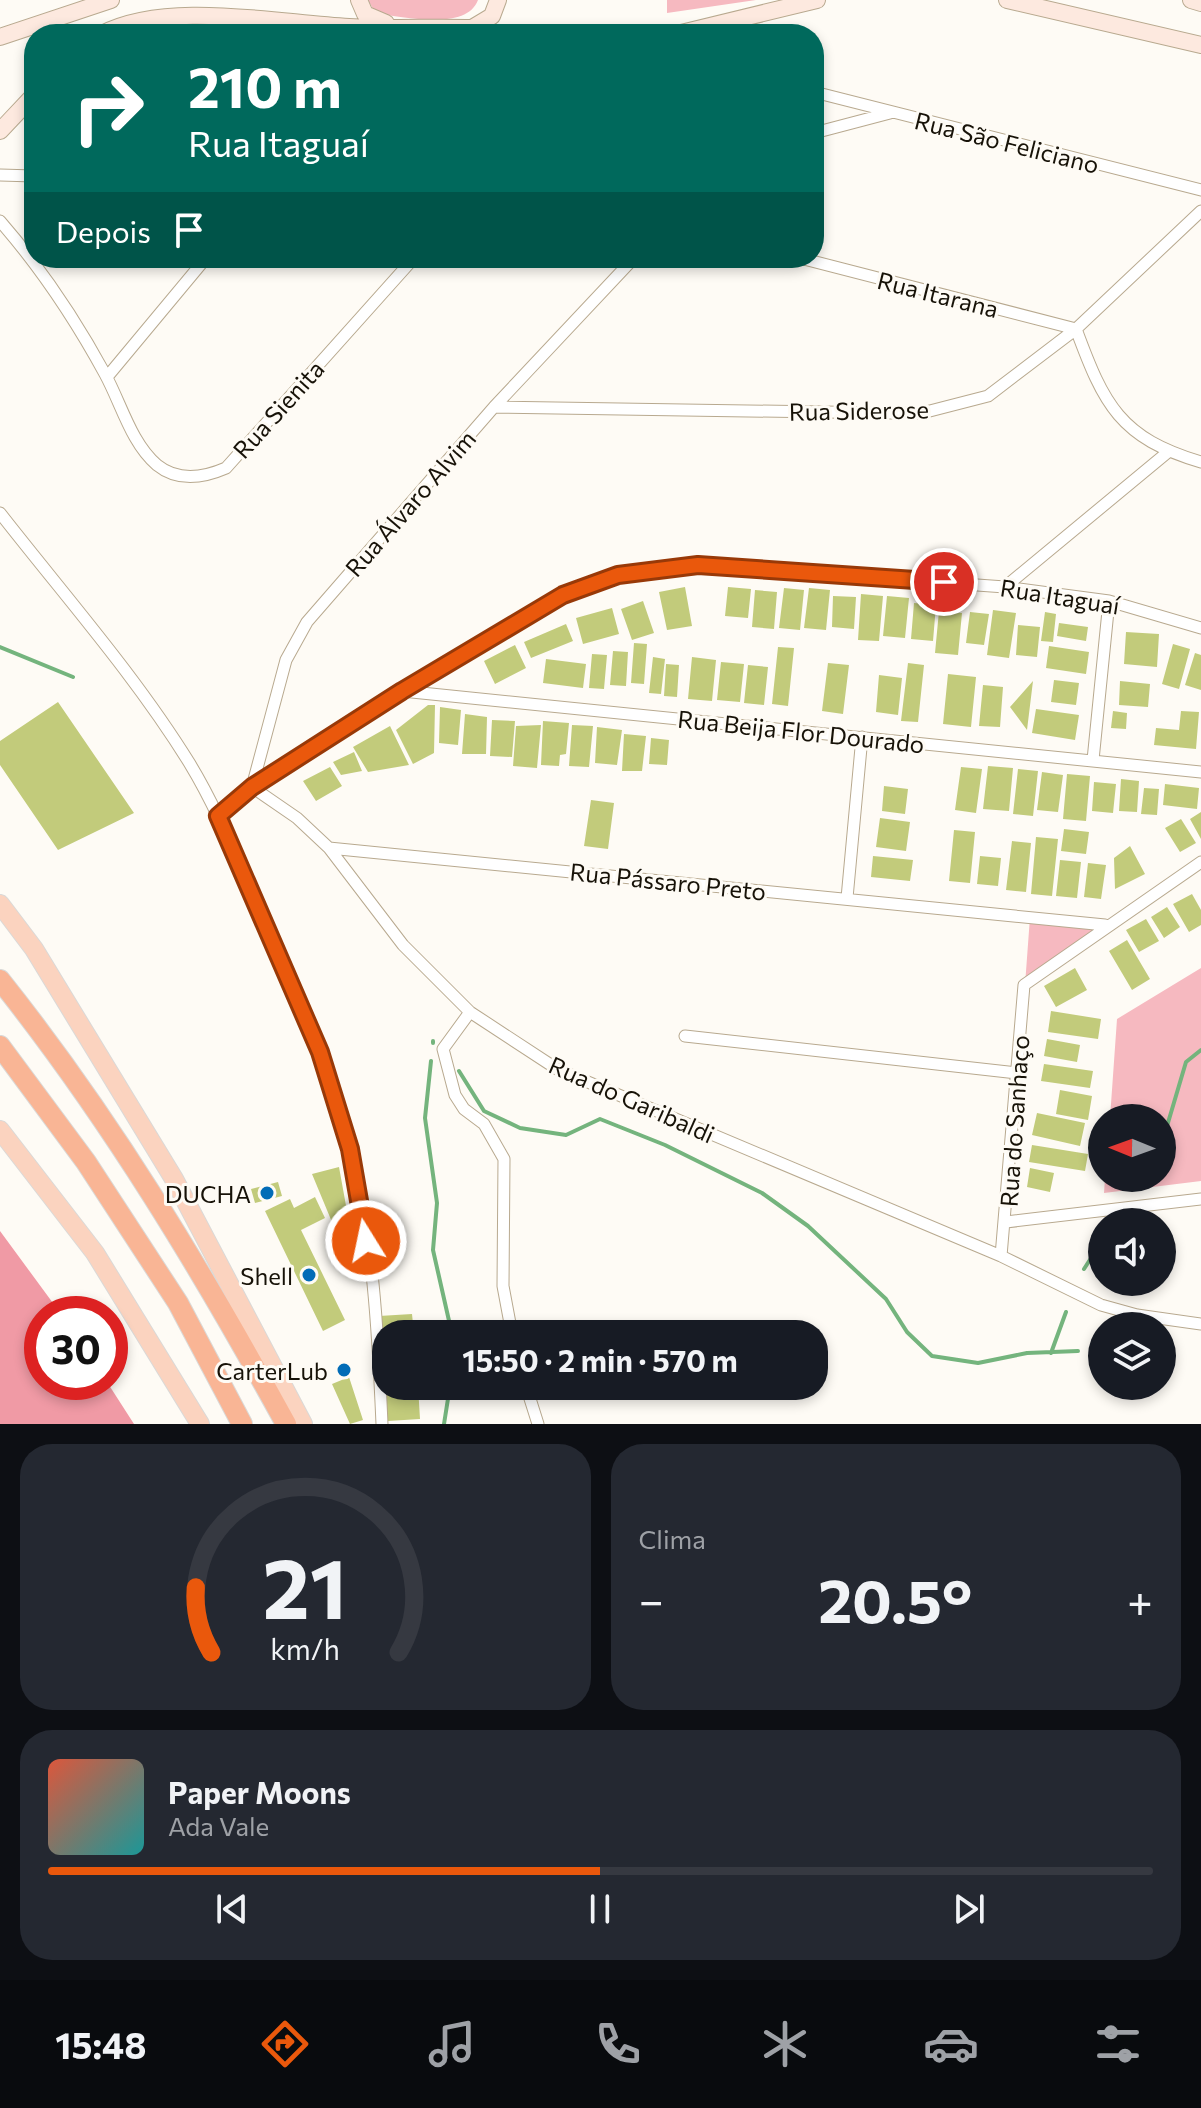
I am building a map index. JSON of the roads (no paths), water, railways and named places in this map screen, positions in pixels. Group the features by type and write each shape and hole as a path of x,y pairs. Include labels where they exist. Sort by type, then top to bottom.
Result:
{"highway":[{"path":"0,980 112,1133 199,1267 286,1424"},
{"path":"0,1046 86,1162 178,1303 242,1424"}],"main road":[{"path":"0,904 34,949 174,1179 303,1424"},
{"path":"0,1130 95,1253 200,1424"}],"street":[{"path":"39,24 111,0"},
{"path":"359,0 372,20 387,24"},
{"path":"486,24 498,0"},
{"path":"718,24 817,0"},
{"path":"1007,0 1201,45"},
{"path":"1191,0 1201,3"},
{"path":"118,24 147,16 188,13 314,24"},
{"path":"0,37 24,29"},
{"name":"Rua São Feliciano","path":"824,95 1201,190"},
{"path":"0,131 24,106"},
{"path":"824,130 891,113"},
{"path":"0,175 24,176"},
{"name":"Rua Siderose","path":"494,407 922,413 988,396 1076,329 1201,211"},
{"name":"Rua Sienita","path":"0,221 24,253"},
{"name":"Rua Itarana","path":"824,264 1076,329"},
{"name":"Rua Sienita","path":"35,268 74,319 140,445 157,465 173,475 193,478 226,468 405,268"},
{"path":"107,377 198,268"},
{"name":"Rua Álvaro Alvim","path":"252,787 286,660 307,622 494,407 625,268"},
{"path":"1076,329 1104,400 1117,418 1140,437 1168,452 1201,462"},
{"path":"1005,587 1168,452"},
{"path":"0,513 135,686 190,764 218,816 320,1052 350,1149 372,1271 382,1424"},
{"name":"Rua Itaguaí","path":"218,816 252,787 402,691 563,595 618,575 698,565 1005,587 1109,601 1201,628"},
{"path":"1093,760 1109,601"},
{"name":"Rua Beija Flor Dourado","path":"402,691 1201,772"},
{"path":"847,898 862,737"},
{"path":"252,787 297,818 329,848"},
{"name":"Rua Pássaro Preto","path":"329,848 1105,925"},
{"name":"Rua do Garibaldi","path":"329,848 403,945 470,1012 557,1069 1001,1256 1101,1305 1137,1315 1201,1324"},
{"path":"1105,925 1201,862"},
{"name":"Rua do Sanhaço","path":"1001,1256 1024,985 1105,925"},
{"path":"470,1012 443,1049 455,1095 464,1109 484,1124 504,1159 503,1286 509,1320"},
{"path":"685,1036 1017,1073"},
{"path":"1006,1222 1201,1199"},
{"path":"530,1400 538,1424"}],"waterway":[{"path":"0,647 73,677"},
{"path":"1174,1104 1186,1062 1201,1050"},
{"path":"431,1061 425,1118 437,1203 433,1250 449,1320"},
{"path":"459,1071 484,1111 520,1128 566,1135 600,1119 665,1145 762,1193 808,1226 886,1299 907,1332 932,1356 978,1363 1027,1353 1078,1351"},
{"path":"1084,1269 1088,1263"},
{"path":"1051,1353 1066,1312"},
{"path":"444,1424 448,1400"}],"place":[{"name":"DUCHA","path":"267,1193"},
{"name":"Shell","path":"309,1275"},
{"name":"CarterLub","path":"344,1370"}]}
